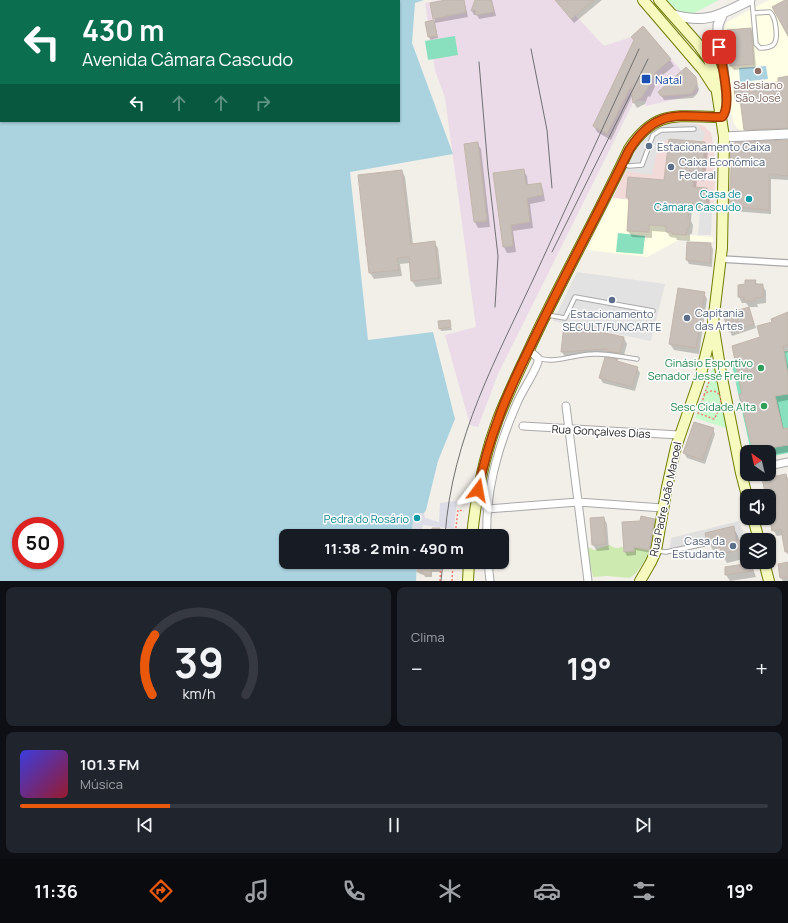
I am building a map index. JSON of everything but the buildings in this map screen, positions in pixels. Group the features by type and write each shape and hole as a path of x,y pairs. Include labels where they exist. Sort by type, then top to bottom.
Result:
{"main road":[{"path":"643,0 703,70 717,92"},
{"path":"659,0 698,44 708,58 714,73 722,117 724,137 721,259 713,323 721,374 740,455"},
{"path":"473,529 475,504 484,462 498,420 545,315 638,136 647,127 660,120 673,116 722,117"},
{"name":"Rua Padre João Manoel","path":"640,581 656,551 671,466 679,435 700,378 713,323"},
{"path":"468,581 469,569"},
{"path":"766,569 769,581"}],"street":[{"path":"671,14 685,18 697,19 713,17 751,0"},
{"path":"722,117 725,111 726,95 718,25 723,13"},
{"path":"724,137 788,134"},
{"path":"721,259 788,263"},
{"path":"487,529 487,509 490,486 503,442 517,403 537,366 538,358 528,353"},
{"path":"566,406 588,581"},
{"name":"Rua Gonçalves Dias","path":"523,426 679,435"},
{"path":"776,465 788,462"},
{"path":"487,509 578,502 663,508"},
{"path":"489,569 490,581"},
{"path":"636,581 644,581"}],"lane":[{"path":"751,0 754,13 756,44 760,48 770,47 775,43 776,37 774,18 770,12 754,13"},
{"path":"623,163 629,166 642,166 653,135 661,130 694,129"},
{"path":"545,315 565,318 575,297 652,311"},
{"path":"538,358 552,360 584,354 600,353 636,359"},
{"path":"656,551 666,552 704,544"}],"path":[{"path":"715,378 713,372 698,413 714,419 720,403 718,391"},
{"path":"704,395 712,391 717,393 720,398"},
{"path":"702,401 705,407 710,409 716,408 720,403"},
{"path":"456,529 458,510 464,511"},
{"path":"440,581 441,569"},
{"path":"452,581 453,569"}],"shaded area":[{"path":"441,0 555,0 575,15 604,46 631,37 643,26 699,91 694,95 646,106 645,101 637,101 633,103 498,374 478,427 470,425 445,335 476,327 445,98 435,70 425,3"},
{"name":"Salesiano São José","path":"769,0 788,0 788,131 745,135 734,124 731,113 723,30 727,22"},
{"name":"Caixa Econômica Federal","path":"670,123 696,124 704,126 711,133 714,148 714,209 613,198 638,141"},
{"name":"Estacionamento Caixa","path":"670,123 699,125 700,129 705,133 702,142 669,139 662,143 661,150 657,152 652,175 624,171 638,141 659,126"},
{"path":"613,198 664,204 667,208 666,232 672,232 673,234 713,237 713,242 679,240 647,257 587,250"},
{"path":"700,210 712,210 711,235 698,235"},
{"name":"Estacionamento SECULT/FUNCARTE","path":"577,272 665,284 651,341 553,321"},
{"path":"457,501 454,529 423,525 422,529 412,529 414,513 424,513 425,518 439,522 440,503"},
{"path":"739,521 744,533 740,533 740,540 669,554 671,538"}],"green space":[{"path":"667,0 719,0 692,14 680,13"},
{"path":"455,36 458,55 428,60 425,41"},
{"path":"618,233 645,236 643,254 616,252"},
{"name":"Sesc Cidade Alta","path":"788,351 788,453 776,456 776,445 749,445 731,361"},
{"path":"714,364 729,429 695,418"},
{"path":"610,545 615,548 623,547 624,552 634,551 634,548 636,547 652,550 636,573 630,578 607,576 593,577 587,551 588,547 594,550"}],"water":[{"path":"400,0 424,0 415,3 412,43 453,154 350,172 368,340 433,332 455,419 438,461 426,510 424,513 414,513 412,529 279,529 279,569 417,569 416,581 0,581 0,122 400,122"},
{"path":"766,66 768,79 740,82 739,68"}],"tram line":[{"path":"531,49 547,130 552,188"},
{"path":"446,529 449,499 457,465 479,398 492,366 551,242 639,49"},
{"path":"552,252 648,59"},
{"path":"479,62 488,169 498,256 495,307"},
{"path":"441,581 442,569"}],"place":[{"name":"Salesiano São José","path":"758,71"},
{"name":"Natal","path":"646,79"},
{"name":"Estacionamento Caixa","path":"649,146"},
{"name":"Caixa Econômica Federal","path":"671,167"},
{"name":"Casa de Câmara Cascudo","path":"749,199"},
{"name":"Estacionamento SECULT/FUNCARTE","path":"612,300"},
{"name":"Capitania das Artes","path":"687,318"},
{"name":"Ginásio Esportivo Senador Jessé Freire","path":"761,368"},
{"name":"Sesc Cidade Alta","path":"764,406"},
{"name":"Pedra do Rosário","path":"417,518"},
{"name":"Casa da Estudante","path":"733,546"}],"route":[{"path":"478,490 484,462 498,420 514,382 562,280 629,150 638,136 647,127 665,118 673,116 722,117 724,115 726,107 726,91 719,47"}]}
